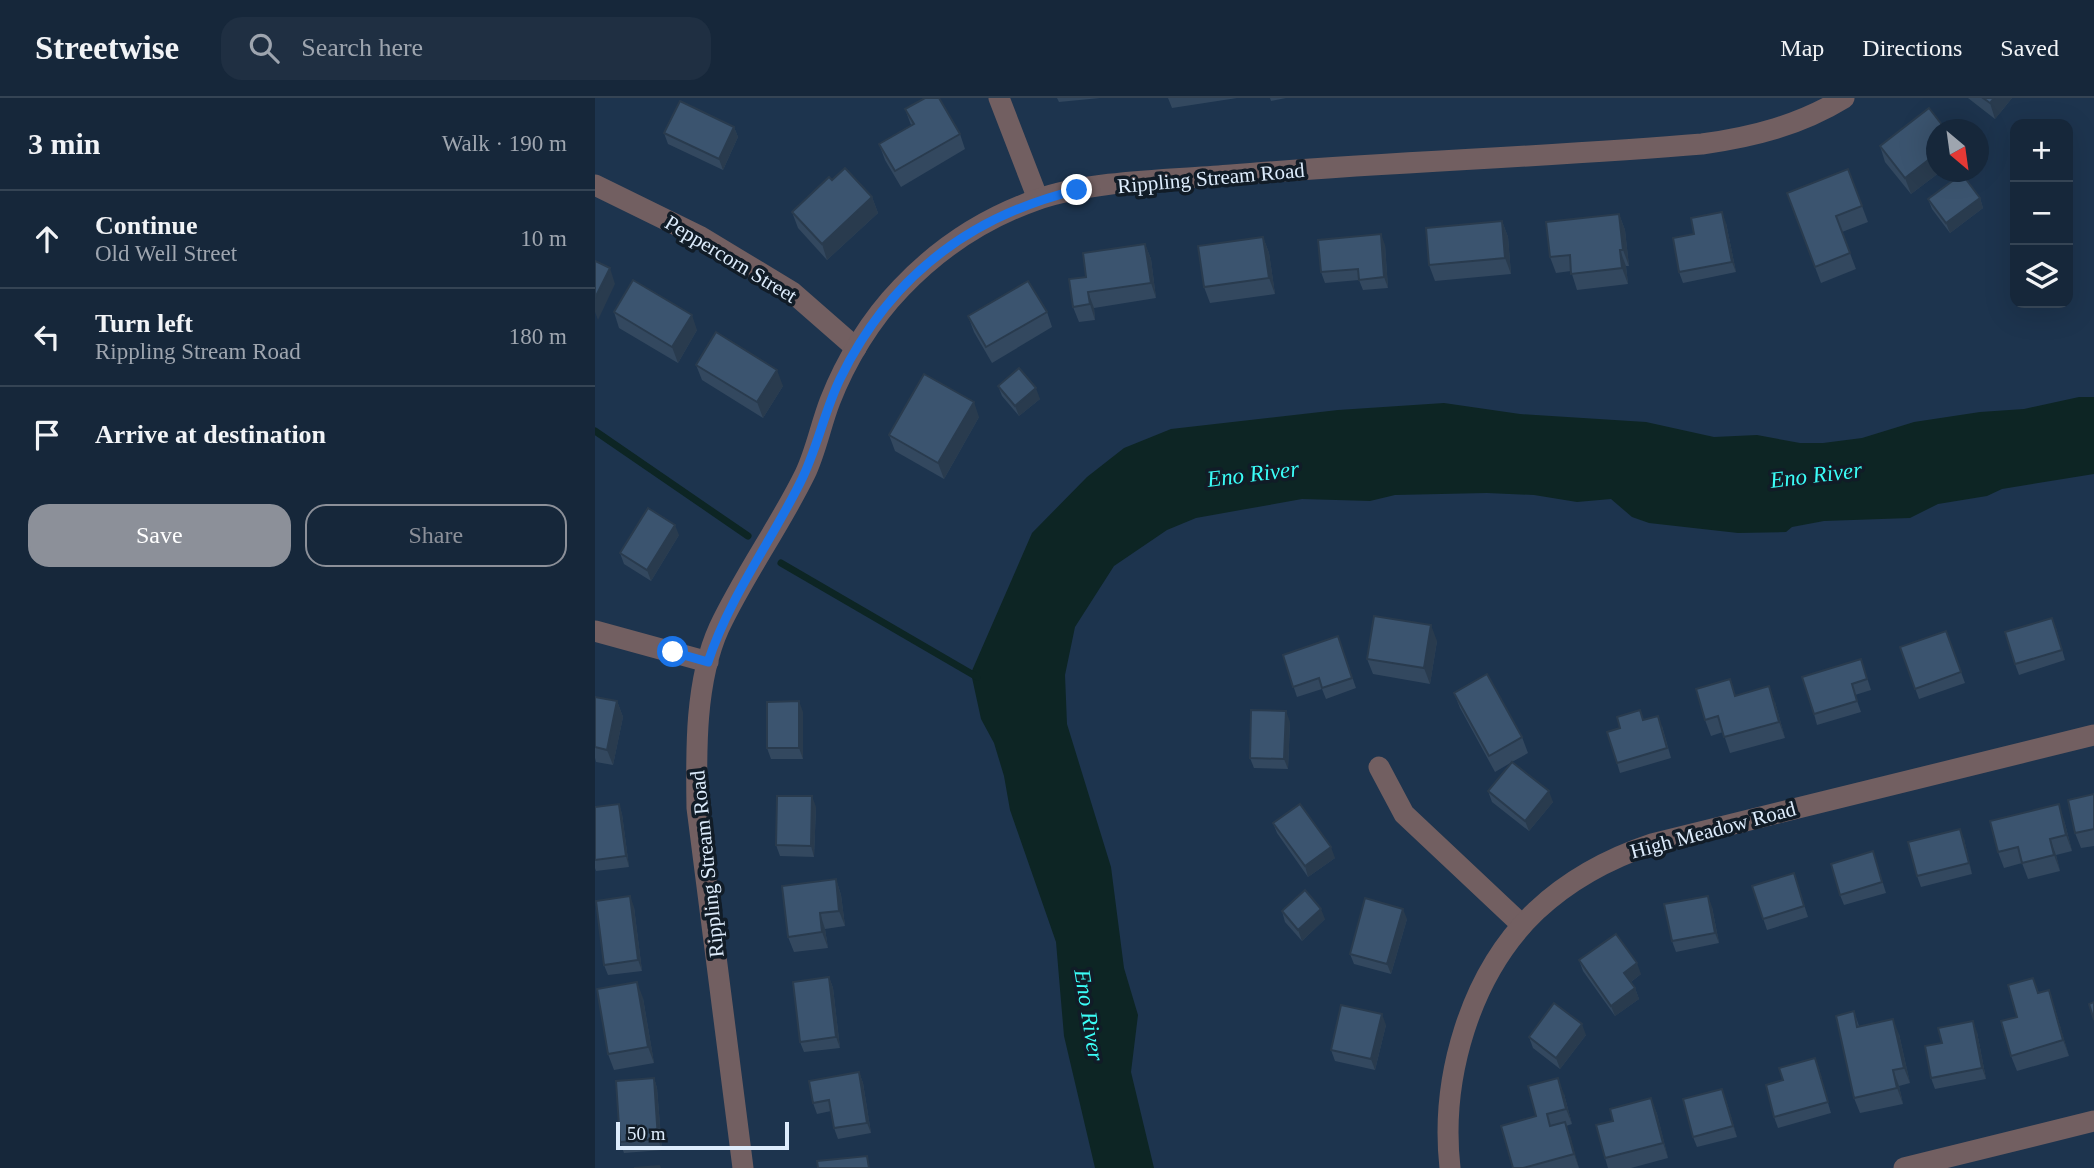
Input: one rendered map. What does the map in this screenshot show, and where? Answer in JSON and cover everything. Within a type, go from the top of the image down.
[{"type":"street","points":[[999,98],[1038,199]]},
{"type":"street","name":"Rippling Stream Road","points":[[743,1168],[697,808],[696,753],[708,662],[741,586],[779,525],[807,470],[830,401],[856,348],[898,291],[921,268],[946,248],[1007,212],[1038,199],[1077,190],[1243,174],[1702,144],[1779,129],[1844,98]]},
{"type":"street","name":"Peppercorn Street","points":[[595,185],[701,237],[792,292],[856,348]]},
{"type":"street","points":[[595,631],[708,662]]},
{"type":"street","name":"High Meadow Road","points":[[1450,1168],[1451,1094],[1461,1044],[1473,1009],[1488,976],[1522,925],[1570,884],[1641,848],[2094,734]]},
{"type":"street","points":[[1379,767],[1403,814],[1522,925]]},
{"type":"street","points":[[1904,1168],[2094,1121]]},
{"type":"water","name":"Eno River","points":[[2079,397],[2094,397],[2094,474],[2002,489],[1987,496],[1938,504],[1910,518],[1824,521],[1792,527],[1786,532],[1738,533],[1649,523],[1632,517],[1611,499],[1577,502],[1534,495],[1487,493],[1395,495],[1370,501],[1302,499],[1196,518],[1167,530],[1114,566],[1075,627],[1065,675],[1067,724],[1111,867],[1124,968],[1138,1015],[1131,1072],[1154,1168],[1095,1168],[1064,1036],[1056,942],[1010,810],[994,743],[981,719],[971,673],[1032,533],[1087,477],[1124,448],[1171,429],[1338,410],[1444,403],[1520,414],[1646,422],[1714,437],[1757,435],[1800,443],[1823,443],[1862,438],[1914,422],[1980,412],[2024,409]]},
{"type":"building","points":[[925,98],[939,98],[960,134],[895,171],[879,144],[914,124],[905,109]]},
{"type":"building","points":[[680,101],[734,127],[719,159],[664,133]]},
{"type":"building","points":[[1929,108],[1938,119],[1926,119],[1926,162],[1905,178],[1880,146]]},
{"type":"building","points":[[845,168],[872,197],[822,244],[792,212],[829,177],[832,180]]},
{"type":"building","points":[[1848,169],[1862,206],[1836,216],[1850,253],[1815,267],[1787,193]]},
{"type":"building","points":[[1951,182],[1968,182],[1980,198],[1946,223],[1928,199]]},
{"type":"building","points":[[1722,212],[1732,262],[1679,272],[1673,238],[1694,234],[1691,218]]},
{"type":"building","points":[[1619,214],[1622,268],[1571,274],[1570,255],[1550,257],[1546,222]]},
{"type":"building","points":[[1502,221],[1505,258],[1429,265],[1426,228]]},
{"type":"building","points":[[1381,234],[1384,277],[1359,280],[1358,269],[1321,272],[1318,240]]},
{"type":"building","points":[[1263,237],[1269,278],[1204,287],[1198,246]]},
{"type":"building","points":[[1145,244],[1151,283],[1088,292],[1090,304],[1073,307],[1069,279],[1086,277],[1083,253]]},
{"type":"building","points":[[595,261],[610,268],[595,298]]},
{"type":"building","points":[[633,280],[692,315],[672,347],[614,312]]},
{"type":"building","points":[[1028,281],[1047,312],[986,347],[968,316]]},
{"type":"building","points":[[716,332],[777,370],[757,402],[696,365]]},
{"type":"building","points":[[1019,368],[1036,388],[1015,406],[998,386]]},
{"type":"building","points":[[924,374],[974,402],[938,463],[889,435]]},
{"type":"building","points":[[648,508],[675,525],[647,570],[620,553]]},
{"type":"building","points":[[1374,616],[1431,625],[1424,668],[1367,659]]},
{"type":"building","points":[[2052,618],[2062,650],[2015,664],[2005,632]]},
{"type":"building","points":[[1946,631],[1961,672],[1915,689],[1900,647]]},
{"type":"building","points":[[1338,636],[1352,678],[1322,688],[1319,678],[1293,687],[1283,655]]},
{"type":"building","points":[[1861,659],[1867,679],[1852,684],[1857,701],[1814,714],[1802,677]]},
{"type":"building","points":[[1487,674],[1522,737],[1489,756],[1454,693]]},
{"type":"building","points":[[1730,679],[1735,696],[1769,686],[1779,722],[1724,737],[1718,716],[1705,720],[1696,689]]},
{"type":"building","points":[[595,697],[617,701],[607,750],[595,747]]},
{"type":"building","points":[[799,701],[799,748],[767,748],[767,702]]},
{"type":"building","points":[[1251,710],[1286,711],[1284,759],[1250,758]]},
{"type":"building","points":[[1640,710],[1643,720],[1658,716],[1667,748],[1617,763],[1607,732],[1620,728],[1617,717]]},
{"type":"building","points":[[1512,762],[1549,791],[1525,821],[1488,791]]},
{"type":"building","points":[[2094,794],[2094,829],[2075,833],[2068,800]]},
{"type":"building","points":[[777,796],[812,796],[811,846],[776,845]]},
{"type":"building","points":[[619,804],[626,856],[595,860],[595,807]]},
{"type":"building","points":[[1300,804],[1331,847],[1305,866],[1273,823]]},
{"type":"building","points":[[2059,804],[2066,835],[2050,839],[2054,855],[2022,863],[2018,847],[1998,852],[1990,821]]},
{"type":"building","points":[[1960,829],[1969,863],[1917,876],[1908,842]]},
{"type":"building","points":[[1873,851],[1882,882],[1840,895],[1831,864]]},
{"type":"building","points":[[1794,873],[1804,906],[1763,919],[1752,886]]},
{"type":"building","points":[[836,879],[839,911],[820,913],[822,932],[788,937],[782,886]]},
{"type":"building","points":[[1305,890],[1321,909],[1298,930],[1282,911]]},
{"type":"building","points":[[630,896],[638,960],[604,965],[596,901]]},
{"type":"building","points":[[1708,896],[1715,933],[1672,941],[1664,904]]},
{"type":"building","points":[[1365,898],[1403,909],[1387,964],[1350,954]]},
{"type":"building","points":[[1616,934],[1637,963],[1624,973],[1635,988],[1611,1006],[1579,960]]},
{"type":"building","points":[[829,977],[836,1037],[800,1042],[793,982]]},
{"type":"building","points":[[2033,978],[2038,993],[2049,990],[2063,1040],[2011,1056],[2001,1021],[2017,1017],[2008,985]]},
{"type":"building","points":[[637,982],[648,1047],[608,1054],[597,989]]},
{"type":"building","points":[[2094,1002],[2094,1020],[2089,1004]]},
{"type":"building","points":[[1554,1003],[1582,1024],[1556,1058],[1529,1037]]},
{"type":"building","points":[[1341,1005],[1382,1014],[1371,1059],[1331,1050]]},
{"type":"building","points":[[1854,1011],[1857,1027],[1893,1019],[1904,1068],[1893,1070],[1897,1088],[1854,1098],[1836,1016]]},
{"type":"building","points":[[1973,1021],[1982,1068],[1931,1078],[1925,1046],[1942,1043],[1938,1028]]},
{"type":"building","points":[[1815,1058],[1828,1102],[1774,1117],[1766,1085],[1783,1080],[1779,1068]]},
{"type":"building","points":[[859,1072],[867,1123],[834,1128],[829,1100],[813,1103],[809,1081]]},
{"type":"building","points":[[654,1078],[658,1139],[620,1142],[616,1081]]},
{"type":"building","points":[[1558,1078],[1566,1109],[1547,1114],[1550,1126],[1565,1122],[1574,1154],[1523,1168],[1513,1168],[1501,1126],[1536,1116],[1528,1086]]},
{"type":"building","points":[[1722,1089],[1733,1126],[1693,1137],[1683,1099]]},
{"type":"building","points":[[1651,1098],[1663,1143],[1605,1158],[1596,1125],[1613,1121],[1610,1109]]},
{"type":"building","points":[[867,1156],[869,1168],[818,1168],[817,1161]]},
{"type":"waterway","points":[[595,431],[748,536]]},
{"type":"waterway","points":[[781,563],[977,677]]},
{"type":"route","points":[[673,652],[708,662],[718,631],[741,586],[779,525],[807,470],[840,379],[856,348],[898,291],[946,248],[976,229],[1038,199],[1077,190]]}]
